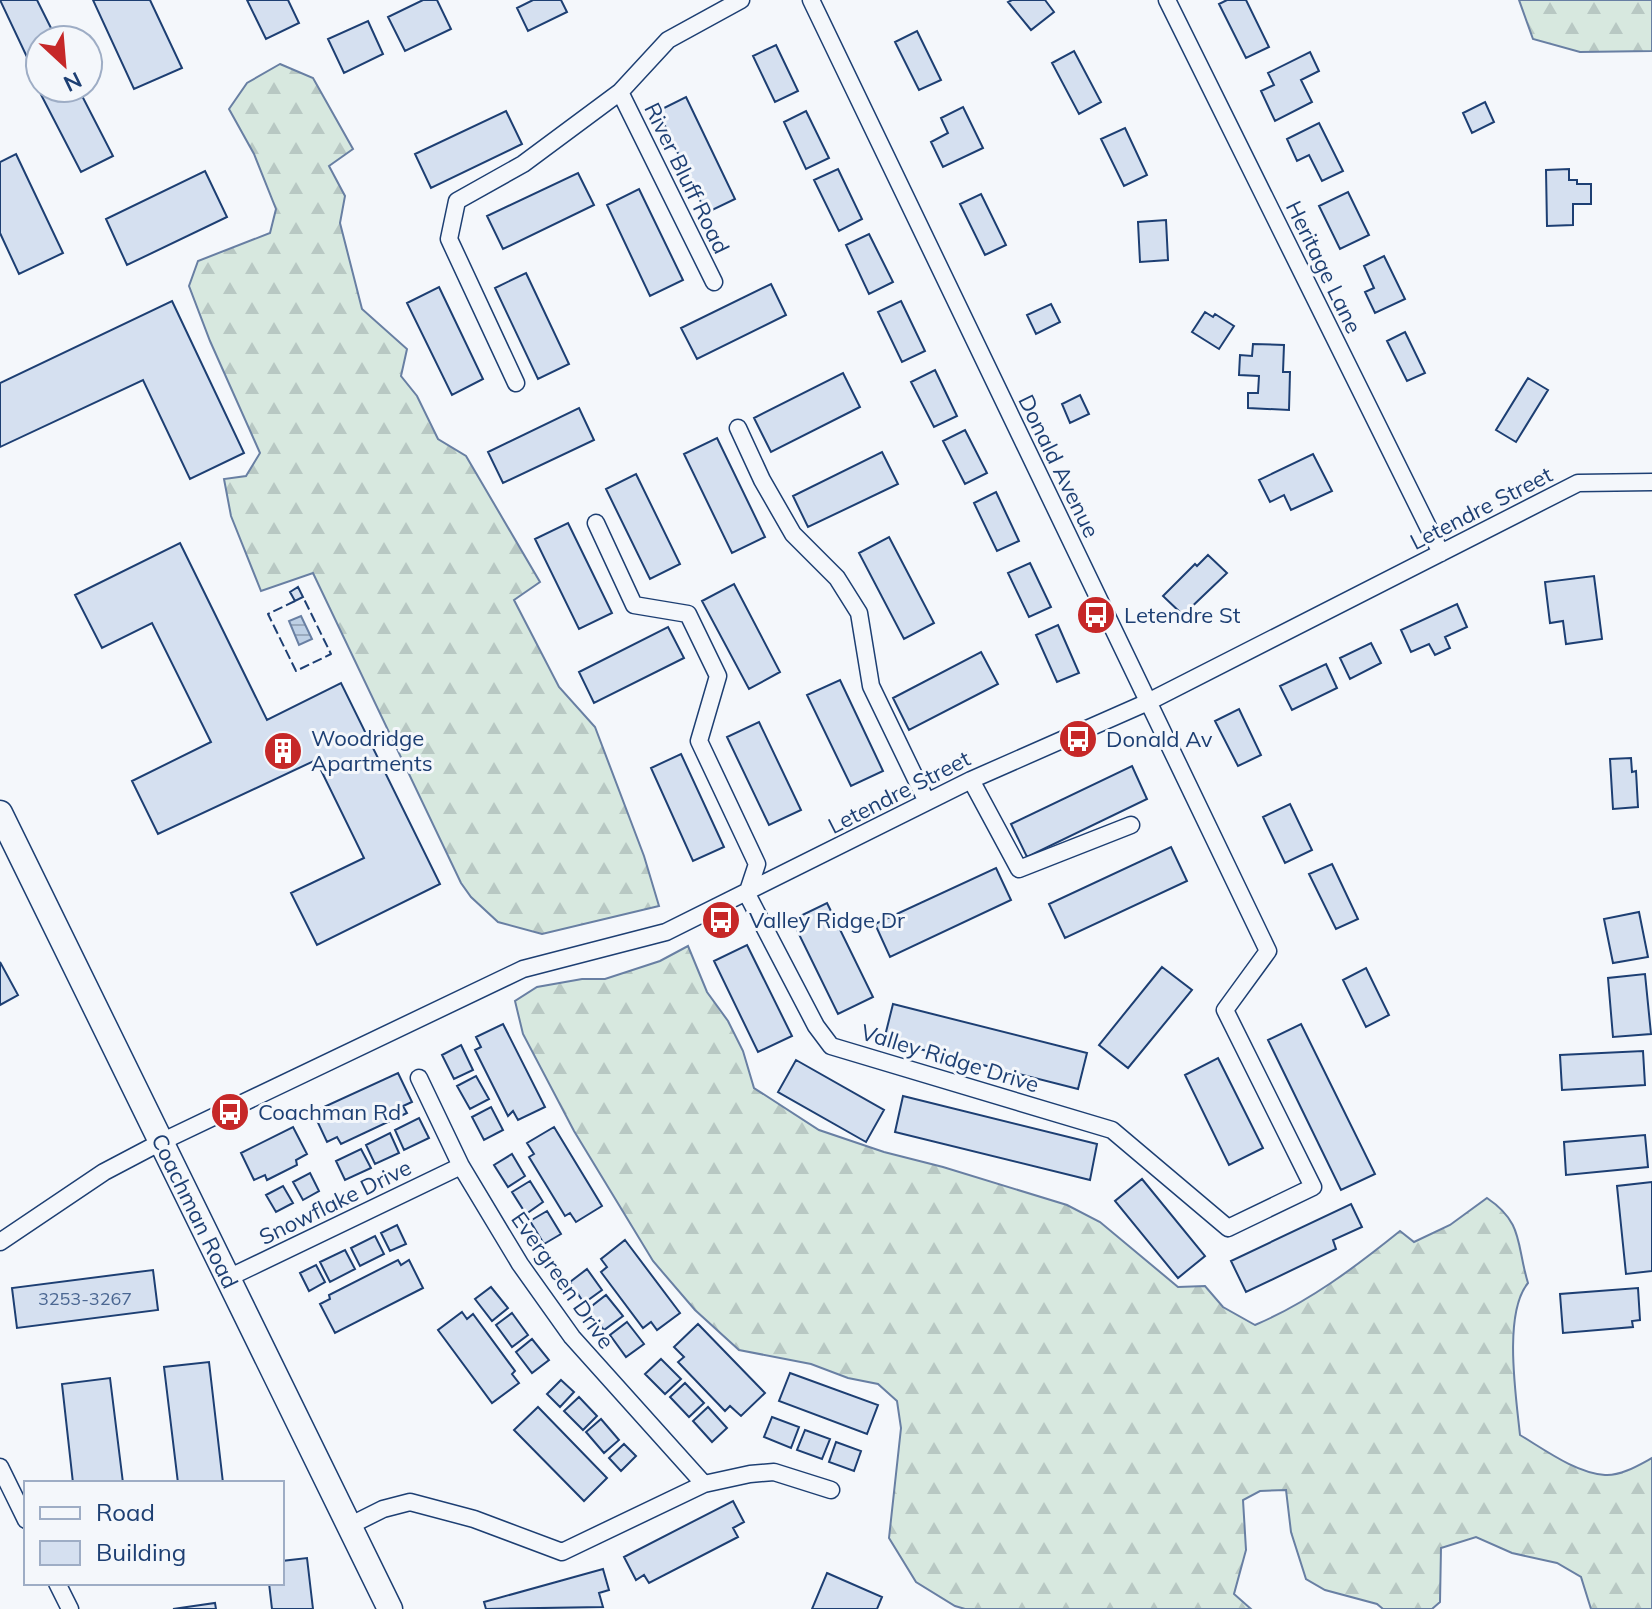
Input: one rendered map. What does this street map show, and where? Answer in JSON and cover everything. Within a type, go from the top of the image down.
[{"type":"street","points":[[516,383],[449,239],[457,201],[523,164],[620,92],[668,40],[741,0]]},
{"type":"street","name":"Donald Avenue","points":[[811,0],[1268,951]]},
{"type":"street","name":"Heritage Lane","points":[[1167,0],[1441,553]]},
{"type":"street","name":"River Bluff Road","points":[[620,92],[714,282]]},
{"type":"street","points":[[738,428],[762,480],[793,534],[837,578],[859,613],[871,686],[927,802]]},
{"type":"street","name":"Letendre Street","points":[[0,1242],[104,1172],[161,1142],[523,969],[666,932],[971,780],[1148,702],[1578,483],[1652,482]]},
{"type":"street","points":[[596,523],[634,605],[688,614],[718,676],[699,741],[757,864],[747,894]]},
{"type":"street","points":[[971,780],[1019,869],[1131,825]]},
{"type":"street","name":"Coachman Road","points":[[0,813],[390,1609]]},
{"type":"street","name":"Valley Ridge Drive","points":[[747,894],[816,1026],[831,1046],[1112,1130],[1228,1228],[1313,1187],[1225,1010],[1268,951]]},
{"type":"street","name":"Evergreen Drive","points":[[419,1078],[461,1166],[520,1264],[572,1337],[704,1484]]},
{"type":"street","name":"Snowflake Drive","points":[[228,1278],[461,1166]]},
{"type":"street","points":[[0,1467],[24,1516]]},
{"type":"street","points":[[349,1526],[383,1509],[410,1502],[474,1519],[562,1552],[704,1484],[774,1472],[831,1490]]},
{"type":"street","points":[[58,1585],[70,1609]]},
{"type":"green space","points":[[1519,0],[1652,0],[1652,51],[1580,52],[1533,39]]},
{"type":"green space","points":[[280,64],[313,78],[353,149],[329,166],[345,196],[340,223],[362,309],[407,349],[401,376],[417,396],[438,439],[466,456],[540,582],[514,600],[559,687],[595,727],[644,856],[659,906],[542,934],[498,922],[461,883],[313,573],[261,591],[231,516],[224,479],[246,476],[260,453],[189,286],[198,261],[270,233],[276,209],[254,154],[229,109],[247,83]]},
{"type":"green space","points":[[688,946],[707,992],[728,1021],[743,1051],[754,1088],[819,1130],[1067,1205],[1100,1222],[1178,1287],[1205,1286],[1223,1307],[1255,1325],[1294,1306],[1330,1283],[1400,1231],[1414,1242],[1450,1225],[1487,1198],[1499,1207],[1513,1226],[1528,1283],[1520,1297],[1513,1334],[1520,1435],[1561,1460],[1605,1475],[1630,1470],[1652,1458],[1652,1609],[1591,1609],[1581,1577],[1557,1563],[1512,1553],[1476,1537],[1441,1548],[1440,1602],[1432,1609],[1383,1609],[1377,1604],[1325,1590],[1306,1579],[1291,1532],[1286,1490],[1260,1491],[1243,1500],[1246,1550],[1234,1594],[1251,1609],[965,1609],[916,1582],[889,1538],[901,1428],[897,1401],[878,1384],[848,1378],[811,1364],[739,1350],[695,1310],[653,1261],[574,1131],[523,1034],[515,1001],[537,987],[582,979],[605,979],[660,961]]},
{"type":"water","points":[[301,616],[312,639],[299,645],[289,621]]},
{"type":"building","points":[[0,0],[37,0],[49,24],[24,24],[24,51]]},
{"type":"building","points":[[93,0],[150,0],[182,68],[134,89]]},
{"type":"building","points":[[247,0],[288,0],[299,23],[266,39]]},
{"type":"building","points":[[423,0],[437,0],[451,29],[405,51],[388,17]]},
{"type":"building","points":[[533,0],[561,0],[567,12],[528,31],[517,8]]},
{"type":"building","points":[[1045,0],[1054,12],[1031,30],[1008,2]]},
{"type":"building","points":[[1227,0],[1246,0],[1269,47],[1246,58],[1219,4]]},
{"type":"building","points":[[368,21],[383,54],[344,73],[328,39]]},
{"type":"building","points":[[917,31],[941,80],[919,90],[895,42]]},
{"type":"building","points":[[776,45],[798,91],[775,102],[753,56]]},
{"type":"building","points":[[1074,51],[1101,102],[1079,114],[1052,63]]},
{"type":"building","points":[[1310,52],[1319,71],[1301,80],[1312,102],[1275,121],[1261,91],[1274,85],[1268,73]]},
{"type":"building","points":[[686,97],[735,199],[706,213],[658,111]]},
{"type":"building","points":[[1485,102],[1494,122],[1472,133],[1463,113]]},
{"type":"building","points":[[46,104],[86,104],[113,156],[81,172]]},
{"type":"building","points":[[963,107],[983,148],[943,167],[931,142],[948,133],[941,118]]},
{"type":"building","points":[[506,111],[522,144],[431,188],[415,154]]},
{"type":"building","points":[[806,111],[829,158],[806,169],[784,122]]},
{"type":"building","points":[[1319,123],[1343,171],[1322,181],[1309,155],[1297,161],[1287,139]]},
{"type":"building","points":[[1125,128],[1147,175],[1124,186],[1101,139]]},
{"type":"building","points":[[16,154],[63,253],[19,274],[0,233],[0,162]]},
{"type":"building","points":[[838,169],[862,219],[839,231],[814,180]]},
{"type":"building","points":[[1569,169],[1569,180],[1577,180],[1577,184],[1591,184],[1591,204],[1573,204],[1573,225],[1547,226],[1546,170]]},
{"type":"building","points":[[205,171],[227,217],[127,265],[106,219]]},
{"type":"building","points":[[578,173],[594,205],[503,249],[487,216]]},
{"type":"building","points":[[639,189],[683,280],[650,296],[607,205]]},
{"type":"building","points":[[1348,192],[1369,235],[1340,249],[1319,206]]},
{"type":"building","points":[[981,194],[1006,245],[985,255],[960,204]]},
{"type":"building","points":[[1166,220],[1168,260],[1140,262],[1138,222]]},
{"type":"building","points":[[869,234],[893,282],[869,294],[846,245]]},
{"type":"building","points":[[1384,256],[1405,299],[1375,313],[1365,292],[1374,288],[1364,266]]},
{"type":"building","points":[[526,273],[569,364],[538,379],[495,288]]},
{"type":"building","points":[[771,284],[786,315],[697,359],[681,328]]},
{"type":"building","points":[[439,287],[483,379],[452,395],[407,303]]},
{"type":"building","points":[[172,301],[244,453],[190,479],[143,380],[0,447],[0,383]]},
{"type":"building","points":[[901,301],[925,351],[902,362],[878,312]]},
{"type":"building","points":[[1051,304],[1060,322],[1036,334],[1027,315]]},
{"type":"building","points":[[1205,312],[1213,317],[1215,314],[1234,326],[1219,349],[1192,332]]},
{"type":"building","points":[[1405,332],[1425,373],[1407,381],[1387,341]]},
{"type":"building","points":[[1253,344],[1284,345],[1283,372],[1290,372],[1289,410],[1248,408],[1248,393],[1258,393],[1259,376],[1239,375],[1240,355],[1252,356]]},
{"type":"building","points":[[935,370],[957,416],[934,427],[911,382]]},
{"type":"building","points":[[843,373],[860,407],[771,452],[754,418]]},
{"type":"building","points":[[1528,378],[1548,390],[1516,442],[1496,430]]},
{"type":"building","points":[[1080,395],[1089,414],[1070,423],[1062,404]]},
{"type":"building","points":[[579,408],[594,440],[503,483],[488,452]]},
{"type":"building","points":[[965,430],[987,473],[965,484],[943,441]]},
{"type":"building","points":[[717,438],[765,537],[732,553],[684,454]]},
{"type":"building","points":[[882,452],[898,484],[808,527],[793,496]]},
{"type":"building","points":[[1313,454],[1332,491],[1291,510],[1284,495],[1270,502],[1259,480]]},
{"type":"building","points":[[636,474],[680,564],[650,579],[606,489]]},
{"type":"building","points":[[996,492],[1019,541],[997,551],[974,503]]},
{"type":"building","points":[[568,523],[612,613],[579,629],[535,539]]},
{"type":"building","points":[[889,537],[934,623],[904,639],[859,553]]},
{"type":"building","name":"Woodridge Apartments","points":[[180,543],[267,720],[341,683],[440,884],[317,945],[291,893],[364,858],[316,760],[158,834],[132,781],[211,742],[152,623],[102,648],[75,595]]},
{"type":"building","points":[[1208,555],[1227,573],[1183,615],[1163,596]]},
{"type":"building","points":[[1030,563],[1051,607],[1029,617],[1008,573]]},
{"type":"building","points":[[1594,576],[1602,639],[1566,644],[1563,621],[1550,623],[1545,582]]},
{"type":"building","points":[[734,584],[780,672],[749,689],[702,601]]},
{"type":"building","points":[[298,587],[303,597],[295,601],[290,592]]},
{"type":"building","points":[[1457,604],[1467,627],[1445,637],[1450,648],[1435,655],[1429,644],[1411,652],[1401,630]]},
{"type":"building","points":[[1058,625],[1079,673],[1057,682],[1036,635]]},
{"type":"building","points":[[668,627],[684,658],[594,703],[579,672]]},
{"type":"building","points":[[1371,643],[1381,663],[1350,679],[1340,658]]},
{"type":"building","points":[[981,652],[998,684],[909,730],[893,698]]},
{"type":"building","points":[[1326,664],[1337,688],[1292,710],[1280,686]]},
{"type":"building","points":[[840,680],[883,771],[851,786],[807,695]]},
{"type":"building","points":[[1239,709],[1261,755],[1238,766],[1215,721]]},
{"type":"building","points":[[759,722],[801,810],[769,825],[727,737]]},
{"type":"building","points":[[681,754],[724,847],[693,861],[651,768]]},
{"type":"building","points":[[1631,758],[1632,772],[1636,771],[1638,807],[1613,809],[1610,759]]},
{"type":"building","points":[[1132,766],[1147,799],[1027,857],[1011,824]]},
{"type":"building","points":[[1290,804],[1312,850],[1285,863],[1263,817]]},
{"type":"building","points":[[1171,847],[1187,881],[1065,938],[1049,904]]},
{"type":"building","points":[[1332,864],[1358,919],[1336,929],[1309,874]]},
{"type":"building","points":[[996,868],[1011,900],[890,957],[875,924]]},
{"type":"building","points":[[827,903],[873,997],[838,1014],[792,920]]},
{"type":"building","points":[[1639,912],[1648,957],[1613,963],[1604,919]]},
{"type":"building","points":[[747,945],[792,1036],[758,1052],[714,961]]},
{"type":"building","points":[[0,962],[18,995],[0,1005]]},
{"type":"building","points":[[1162,967],[1192,990],[1128,1068],[1099,1045]]},
{"type":"building","points":[[1366,968],[1389,1015],[1366,1027],[1343,980]]},
{"type":"building","points":[[1645,974],[1651,1034],[1613,1037],[1608,978]]},
{"type":"building","points":[[893,1004],[1087,1053],[1078,1089],[884,1040]]},
{"type":"building","points":[[503,1024],[545,1107],[518,1120],[513,1111],[508,1116],[475,1050],[481,1047],[476,1037]]},
{"type":"building","points":[[1301,1024],[1375,1174],[1341,1190],[1268,1040]]},
{"type":"building","points":[[461,1045],[473,1070],[454,1079],[442,1055]]},
{"type":"building","points":[[1643,1051],[1645,1085],[1562,1090],[1560,1055]]},
{"type":"building","points":[[1218,1058],[1263,1148],[1229,1165],[1185,1075]]},
{"type":"building","points":[[796,1060],[884,1110],[866,1142],[778,1092]]},
{"type":"building","points":[[398,1073],[412,1102],[403,1106],[407,1113],[341,1144],[337,1137],[327,1142],[313,1112]]},
{"type":"building","points":[[476,1076],[489,1099],[470,1109],[457,1086]]},
{"type":"building","points":[[903,1096],[1097,1144],[1090,1180],[895,1132]]},
{"type":"building","points":[[491,1107],[503,1130],[484,1140],[472,1117]]},
{"type":"building","points":[[419,1118],[429,1138],[404,1150],[395,1130]]},
{"type":"building","points":[[293,1127],[307,1154],[296,1160],[297,1165],[267,1180],[265,1175],[254,1180],[241,1153]]},
{"type":"building","points":[[554,1127],[602,1206],[576,1222],[570,1213],[565,1216],[529,1157],[534,1154],[527,1143]]},
{"type":"building","points":[[390,1133],[399,1153],[375,1164],[366,1145]]},
{"type":"building","points":[[1645,1135],[1648,1167],[1566,1175],[1564,1142]]},
{"type":"building","points":[[361,1149],[371,1168],[345,1180],[336,1161]]},
{"type":"building","points":[[512,1154],[525,1176],[508,1187],[494,1165]]},
{"type":"building","points":[[310,1173],[319,1191],[303,1200],[293,1182]]},
{"type":"building","points":[[1142,1179],[1205,1256],[1178,1278],[1115,1201]]},
{"type":"building","points":[[530,1181],[543,1202],[526,1214],[512,1192]]},
{"type":"building","points":[[1652,1182],[1652,1271],[1626,1274],[1617,1186]]},
{"type":"building","points":[[283,1186],[293,1203],[276,1212],[266,1195]]},
{"type":"building","points":[[1351,1204],[1362,1227],[1333,1240],[1336,1249],[1246,1292],[1231,1261]]},
{"type":"building","points":[[547,1211],[561,1234],[544,1244],[530,1221]]},
{"type":"building","points":[[397,1225],[406,1244],[390,1251],[381,1233]]},
{"type":"building","points":[[375,1236],[384,1254],[360,1266],[351,1248]]},
{"type":"building","points":[[625,1240],[680,1313],[657,1330],[651,1322],[643,1328],[601,1272],[607,1267],[601,1259]]},
{"type":"building","points":[[345,1250],[355,1269],[330,1282],[320,1262]]},
{"type":"building","points":[[398,1260],[401,1265],[409,1260],[423,1288],[335,1333],[320,1304],[330,1299],[329,1295]]},
{"type":"building","points":[[316,1265],[325,1282],[309,1291],[300,1273]]},
{"type":"building","points":[[587,1269],[602,1290],[584,1303],[570,1282]]},
{"type":"building","points":[[153,1270],[158,1310],[17,1328],[12,1288]]},
{"type":"building","points":[[491,1287],[508,1308],[492,1321],[475,1299]]},
{"type":"building","points":[[1638,1288],[1640,1320],[1632,1321],[1633,1327],[1563,1333],[1560,1294]]},
{"type":"building","points":[[606,1295],[623,1316],[604,1330],[588,1309]]},
{"type":"building","points":[[462,1312],[467,1319],[473,1314],[515,1371],[512,1374],[519,1383],[492,1403],[438,1330]]},
{"type":"building","points":[[512,1313],[528,1335],[512,1347],[496,1325]]},
{"type":"building","points":[[627,1322],[644,1344],[626,1357],[610,1335]]},
{"type":"building","points":[[698,1324],[765,1393],[741,1416],[730,1406],[725,1411],[678,1362],[684,1357],[674,1347]]},
{"type":"building","points":[[532,1339],[549,1360],[532,1373],[516,1352]]},
{"type":"building","points":[[661,1359],[681,1379],[665,1394],[645,1374]]},
{"type":"building","points":[[209,1362],[223,1481],[178,1481],[164,1367]]},
{"type":"building","points":[[790,1373],[878,1405],[867,1434],[779,1401]]},
{"type":"building","points":[[110,1378],[123,1481],[73,1481],[62,1384]]},
{"type":"building","points":[[561,1380],[574,1392],[560,1407],[547,1394]]},
{"type":"building","points":[[685,1383],[704,1403],[689,1417],[670,1397]]},
{"type":"building","points":[[579,1397],[597,1416],[583,1430],[564,1411]]},
{"type":"building","points":[[538,1407],[607,1478],[584,1501],[514,1430]]},
{"type":"building","points":[[708,1407],[727,1428],[712,1442],[693,1421]]},
{"type":"building","points":[[772,1417],[799,1427],[791,1448],[764,1437]]},
{"type":"building","points":[[601,1419],[619,1440],[604,1453],[586,1432]]},
{"type":"building","points":[[805,1430],[830,1439],[822,1459],[797,1450]]},
{"type":"building","points":[[836,1442],[861,1451],[854,1471],[829,1462]]},
{"type":"building","points":[[624,1444],[636,1456],[621,1471],[609,1458]]},
{"type":"building","points":[[733,1501],[744,1522],[733,1528],[738,1537],[649,1583],[644,1575],[636,1580],[624,1557]]},
{"type":"building","points":[[307,1558],[313,1609],[272,1609],[269,1585],[284,1585],[284,1561]]},
{"type":"building","points":[[603,1569],[609,1590],[599,1593],[603,1607],[486,1609],[484,1602]]},
{"type":"building","points":[[827,1573],[882,1597],[877,1609],[812,1609]]},
{"type":"building","points":[[215,1603],[216,1609],[173,1609]]},
{"type":"fence","points":[[295,601],[268,614],[296,671],[331,654],[303,597]]},
{"type":"place","name":"Letendre St","points":[[1096,615]]},
{"type":"place","name":"Donald Av","points":[[1078,739]]},
{"type":"place","name":"Woodridge Apartments","points":[[283,751]]},
{"type":"place","name":"Valley Ridge Dr","points":[[721,920]]},
{"type":"place","name":"Coachman Rd","points":[[230,1112]]}]
